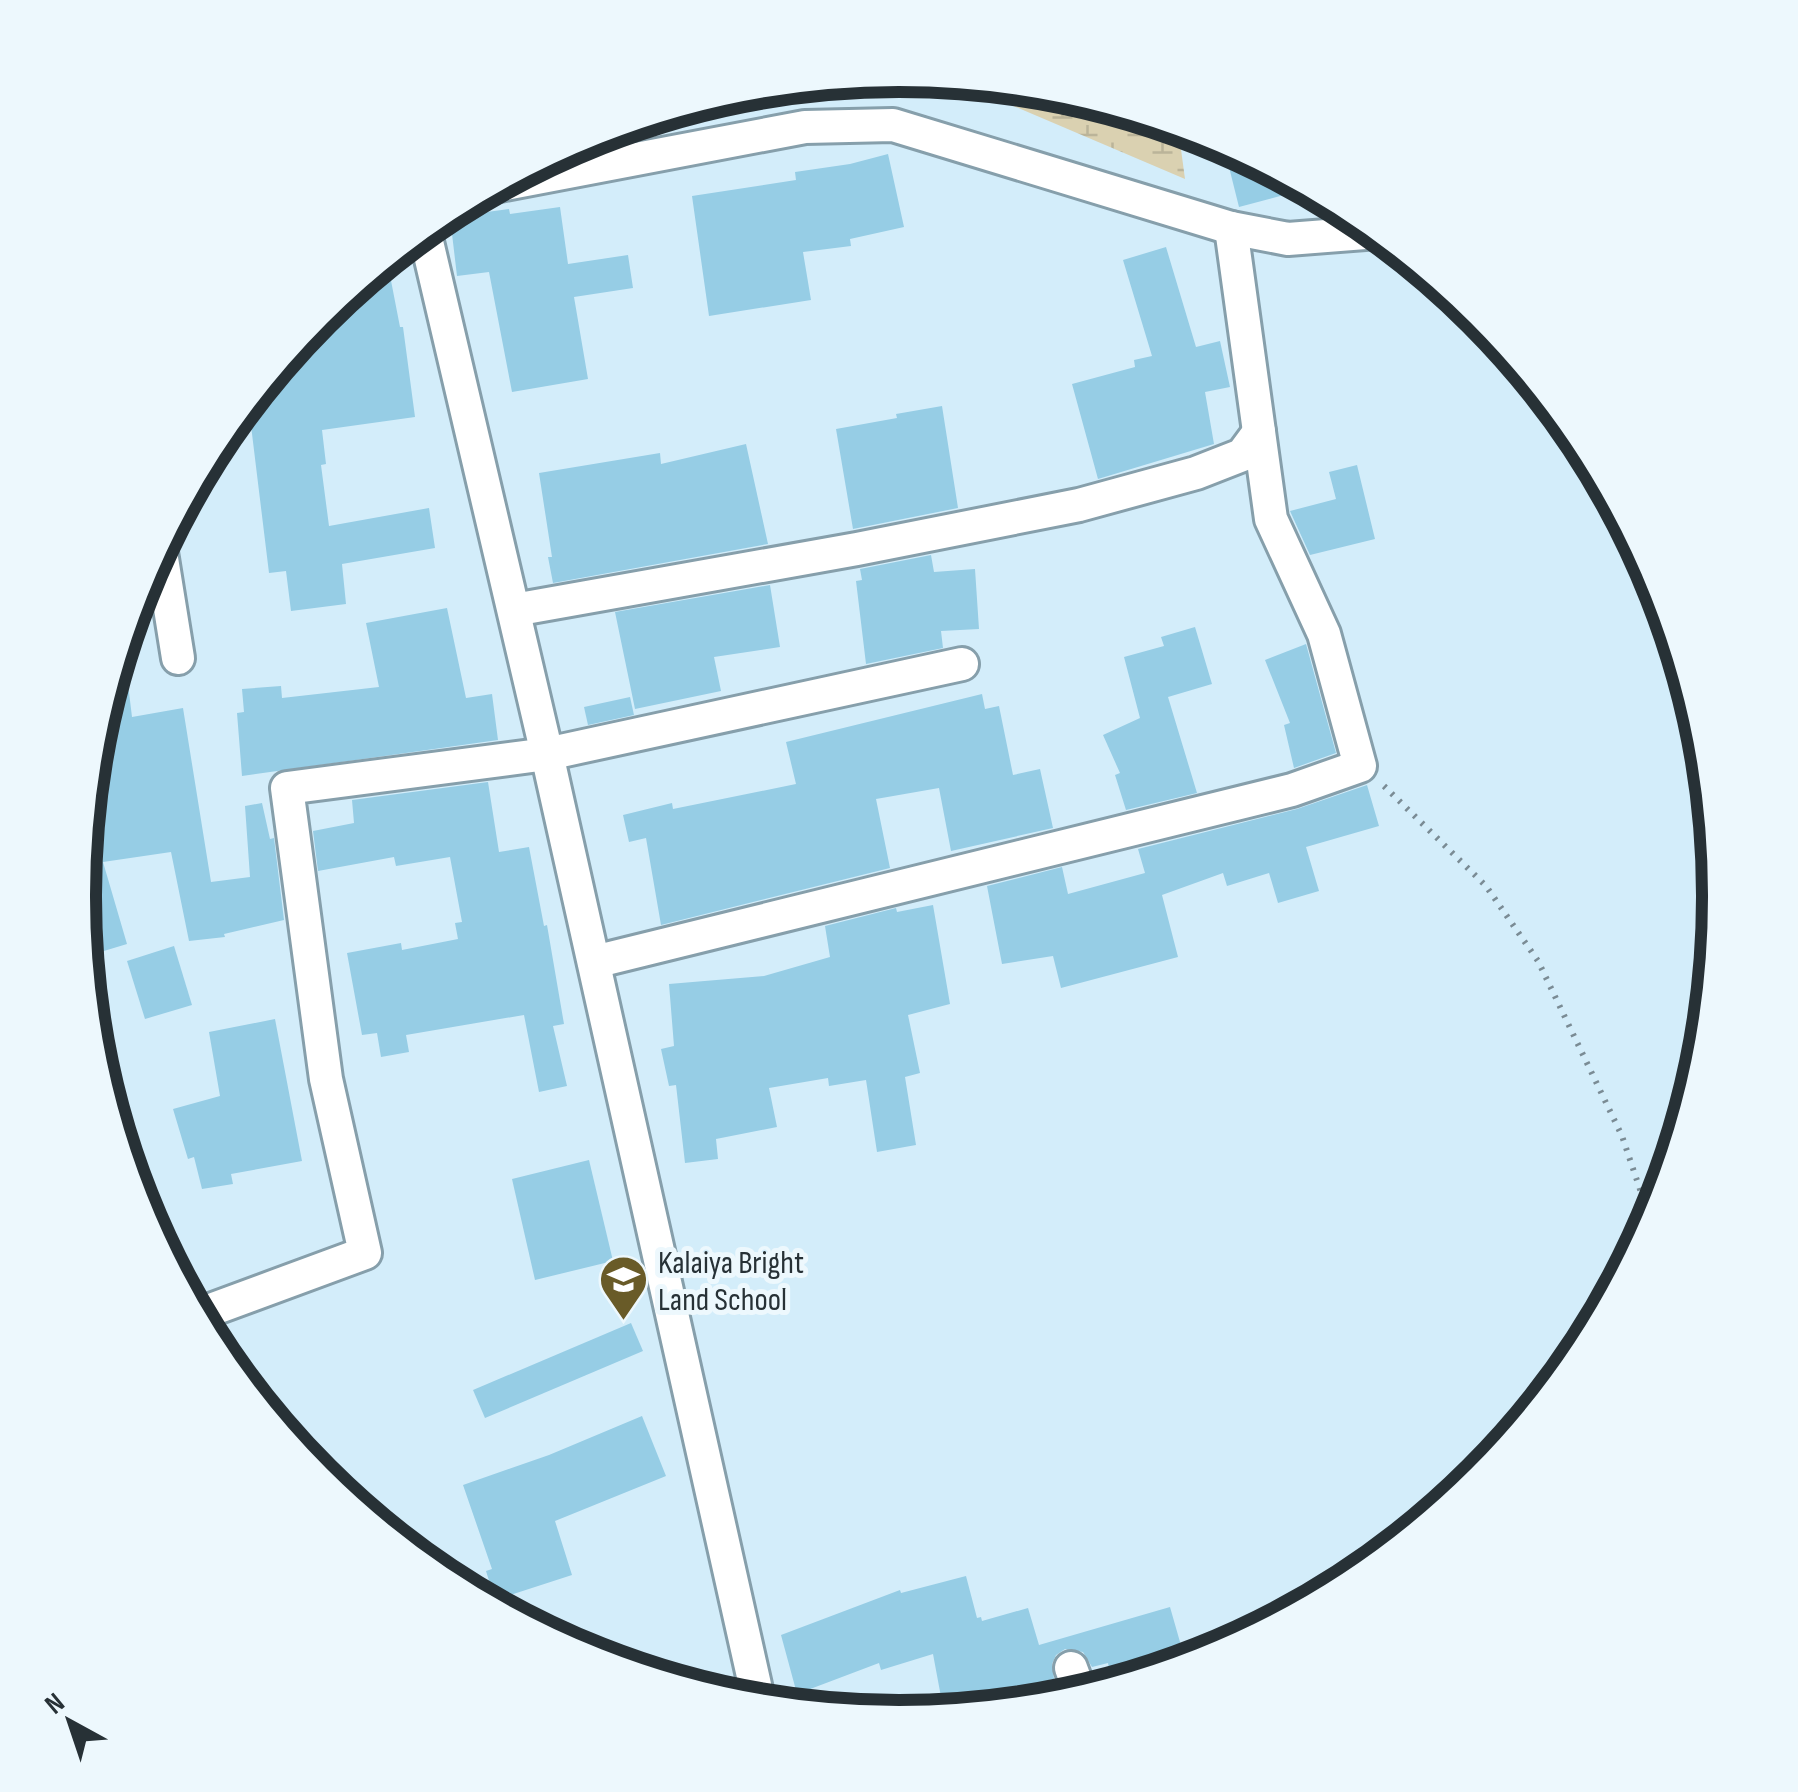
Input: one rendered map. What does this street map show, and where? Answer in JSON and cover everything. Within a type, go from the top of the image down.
[{"type":"street","points":[[540,177],[805,127],[893,124],[1231,228],[1288,239],[1348,230]]},
{"type":"street","points":[[594,962],[1218,809],[1292,790],[1360,766],[1324,634],[1271,519],[1231,228]]},
{"type":"street","points":[[428,246],[547,754],[755,1686]]},
{"type":"street","points":[[514,610],[857,550],[1079,505],[1196,473],[1242,455],[1260,432]]},
{"type":"street","points":[[164,572],[178,658]]},
{"type":"street","points":[[211,1310],[366,1253],[326,1079],[287,788],[547,754],[962,664]]},
{"type":"path","points":[[1360,766],[1486,886],[1538,961],[1622,1136],[1643,1198]]},
{"type":"green space","points":[[997,99],[1107,120],[1180,144],[1185,179]]},
{"type":"building","points":[[888,154],[904,227],[850,239],[851,246],[803,252],[811,300],[709,316],[692,196],[796,180],[795,172]]},
{"type":"building","points":[[1228,164],[1283,190],[1284,195],[1239,207]]},
{"type":"building","points":[[560,207],[568,264],[628,255],[633,288],[574,297],[588,379],[512,392],[489,272],[457,276],[451,229],[476,214],[509,209],[510,214]]},
{"type":"building","points":[[1166,247],[1196,347],[1220,341],[1230,387],[1205,392],[1214,444],[1098,479],[1072,384],[1135,367],[1134,360],[1152,356],[1123,260]]},
{"type":"building","points":[[390,275],[403,327],[415,417],[322,430],[326,464],[321,465],[329,526],[429,508],[435,548],[342,564],[346,604],[291,611],[286,571],[269,573],[251,423],[295,366]]},
{"type":"building","points":[[942,406],[958,508],[853,529],[836,429]]},
{"type":"building","points":[[746,444],[768,544],[553,583],[539,473],[660,453],[661,464]]},
{"type":"building","points":[[1357,465],[1375,539],[1310,555],[1290,511],[1336,499],[1329,472]]},
{"type":"building","points":[[931,555],[934,572],[975,569],[979,629],[941,631],[943,648],[866,664],[856,581],[862,580],[860,569]]},
{"type":"building","points":[[770,585],[780,647],[714,657],[721,691],[635,709],[615,612]]},
{"type":"building","points":[[447,608],[466,698],[492,694],[498,740],[242,776],[237,713],[244,712],[242,689],[281,686],[282,698],[379,687],[366,623]]},
{"type":"building","points":[[1195,627],[1212,684],[1168,697],[1197,793],[1126,810],[1115,775],[1120,773],[1103,735],[1140,718],[1124,657],[1164,646],[1161,637]]},
{"type":"building","points":[[1306,644],[1336,753],[1294,768],[1284,725],[1290,723],[1265,660]]},
{"type":"building","points":[[127,676],[132,717],[183,708],[211,882],[250,877],[245,806],[262,803],[270,839],[274,838],[284,920],[224,934],[225,937],[189,941],[171,852],[103,862],[127,944],[97,953],[97,843],[102,791]]},
{"type":"building","points":[[982,694],[985,709],[999,706],[1013,775],[1040,769],[1053,828],[951,851],[939,788],[876,799],[890,868],[661,925],[646,838],[629,842],[623,815],[672,803],[673,809],[796,784],[786,742]]},
{"type":"building","points":[[630,697],[634,715],[588,725],[584,707]]},
{"type":"building","points":[[488,782],[499,852],[529,847],[564,1024],[553,1026],[567,1086],[539,1092],[524,1015],[406,1035],[409,1052],[381,1057],[377,1033],[362,1035],[347,953],[401,943],[402,950],[458,939],[455,923],[462,922],[450,857],[396,866],[394,857],[318,871],[313,831],[354,823],[352,800]]},
{"type":"building","points":[[1367,785],[1379,826],[1306,847],[1319,891],[1278,903],[1269,873],[1227,886],[1223,873],[1162,895],[1178,957],[1061,988],[1053,956],[1002,964],[987,886],[1062,867],[1068,894],[1145,873],[1138,849],[1297,809]]},
{"type":"building","points":[[933,905],[950,1004],[908,1015],[920,1073],[905,1077],[916,1145],[877,1152],[866,1080],[829,1086],[828,1078],[769,1088],[777,1127],[716,1139],[718,1159],[685,1163],[676,1085],[669,1086],[661,1049],[674,1046],[669,984],[764,976],[830,957],[825,926],[896,908],[897,912]]},
{"type":"building","points":[[174,946],[192,1005],[145,1019],[127,961]]},
{"type":"building","points":[[275,1019],[302,1161],[231,1174],[233,1184],[202,1189],[194,1157],[188,1159],[173,1109],[220,1096],[209,1032]]},
{"type":"building","points":[[589,1160],[613,1261],[535,1280],[512,1179]]},
{"type":"building","points":[[631,1323],[643,1351],[485,1418],[473,1390]]},
{"type":"building","points":[[642,1416],[666,1476],[555,1521],[572,1575],[506,1597],[491,1588],[486,1571],[492,1569],[463,1485]]},
{"type":"building","points":[[966,1576],[977,1618],[982,1621],[1028,1608],[1039,1645],[1170,1607],[1182,1647],[1110,1671],[1108,1663],[1092,1667],[1083,1652],[1065,1649],[1052,1664],[1054,1679],[1049,1680],[1050,1685],[1004,1693],[941,1698],[933,1654],[881,1670],[879,1663],[797,1693],[781,1635],[900,1590],[901,1593]]},
{"type":"place","name":"Kalaiya Bright Land School","points":[[623,1322]]}]
